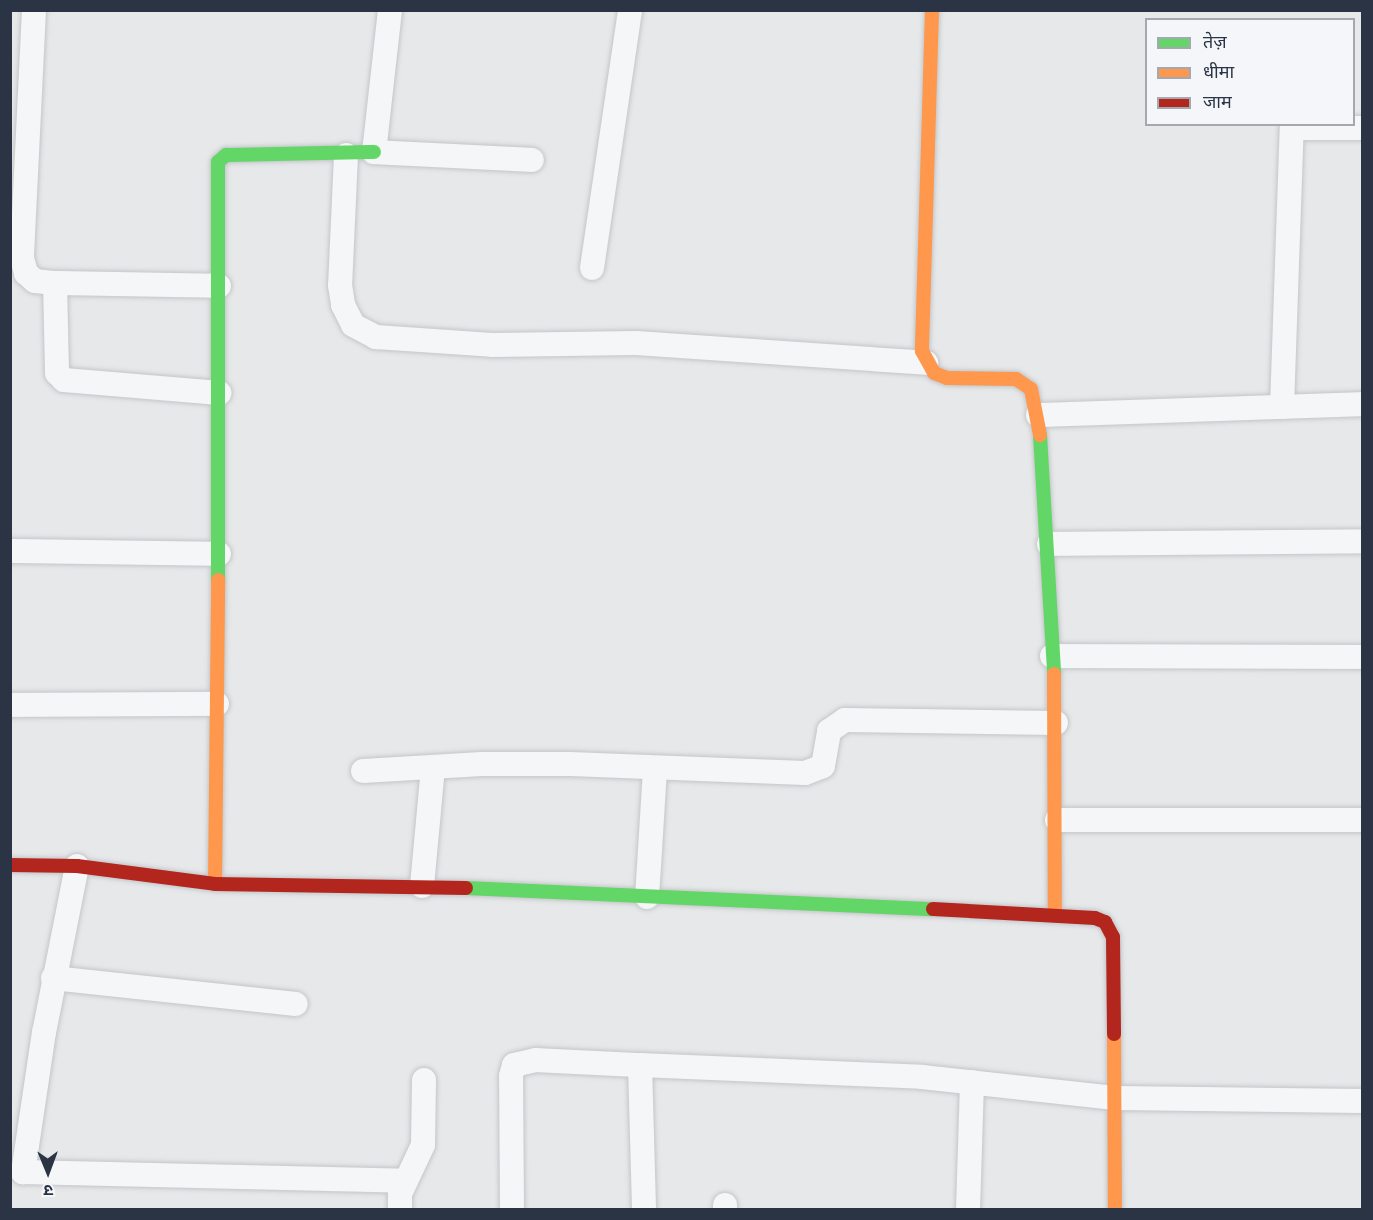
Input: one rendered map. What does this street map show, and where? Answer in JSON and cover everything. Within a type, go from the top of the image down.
[{"type":"street","points":[[34,10],[22,258],[26,273],[35,281],[55,283],[219,286]]},
{"type":"street","points":[[374,152],[390,10]]},
{"type":"street","points":[[592,268],[630,10]]},
{"type":"street","points":[[932,10],[922,351],[926,363],[934,373],[947,378],[1016,380],[1031,389],[1038,415],[1049,544],[1056,723],[1055,914]]},
{"type":"street","points":[[1282,407],[1292,126],[1362,128]]},
{"type":"street","points":[[215,884],[219,555],[218,162],[226,155],[346,155],[374,152],[532,160]]},
{"type":"street","points":[[346,155],[340,285],[343,305],[353,325],[376,337],[492,345],[636,343],[926,363]]},
{"type":"street","points":[[55,283],[57,373],[64,380],[219,393]]},
{"type":"street","points":[[1038,415],[1362,404]]},
{"type":"street","points":[[1049,544],[1362,541]]},
{"type":"street","points":[[10,551],[219,555]]},
{"type":"street","points":[[1052,656],[1362,657]]},
{"type":"street","points":[[10,705],[217,704]]},
{"type":"street","points":[[363,771],[548,764],[655,769],[816,771],[823,766],[829,731],[845,720],[1056,723]]},
{"type":"street","points":[[422,886],[433,768]]},
{"type":"street","points":[[647,897],[655,769]]},
{"type":"street","points":[[1057,820],[1362,820]]},
{"type":"street","points":[[10,865],[77,866],[215,884],[422,886],[647,897],[751,898],[1095,918],[1111,928],[1115,1098],[1114,1209]]},
{"type":"street","points":[[77,866],[53,978],[17,1171],[405,1181]]},
{"type":"street","points":[[53,978],[296,1004]]},
{"type":"street","points":[[512,1209],[514,1065],[536,1060],[972,1082],[1115,1098],[1362,1101]]},
{"type":"street","points":[[640,1065],[644,1209]]},
{"type":"street","points":[[400,1209],[405,1181],[419,1160],[423,1144],[424,1080]]},
{"type":"street","points":[[968,1209],[972,1082]]},
{"type":"traffic: fast","points":[[218,580],[218,162],[226,155],[374,152]]},
{"type":"traffic: fast","points":[[1040,435],[1054,674]]},
{"type":"traffic: fast","points":[[466,888],[933,909]]},
{"type":"traffic: slow","points":[[932,10],[922,351],[934,373],[947,378],[1016,379],[1031,389],[1040,435]]},
{"type":"traffic: slow","points":[[215,884],[218,580]]},
{"type":"traffic: slow","points":[[1054,674],[1055,913]]},
{"type":"traffic: slow","points":[[1114,1034],[1115,1210]]},
{"type":"traffic: jam","points":[[10,865],[77,866],[215,884],[466,888]]},
{"type":"traffic: jam","points":[[933,909],[1095,918],[1105,922],[1113,937],[1114,1034]]}]
